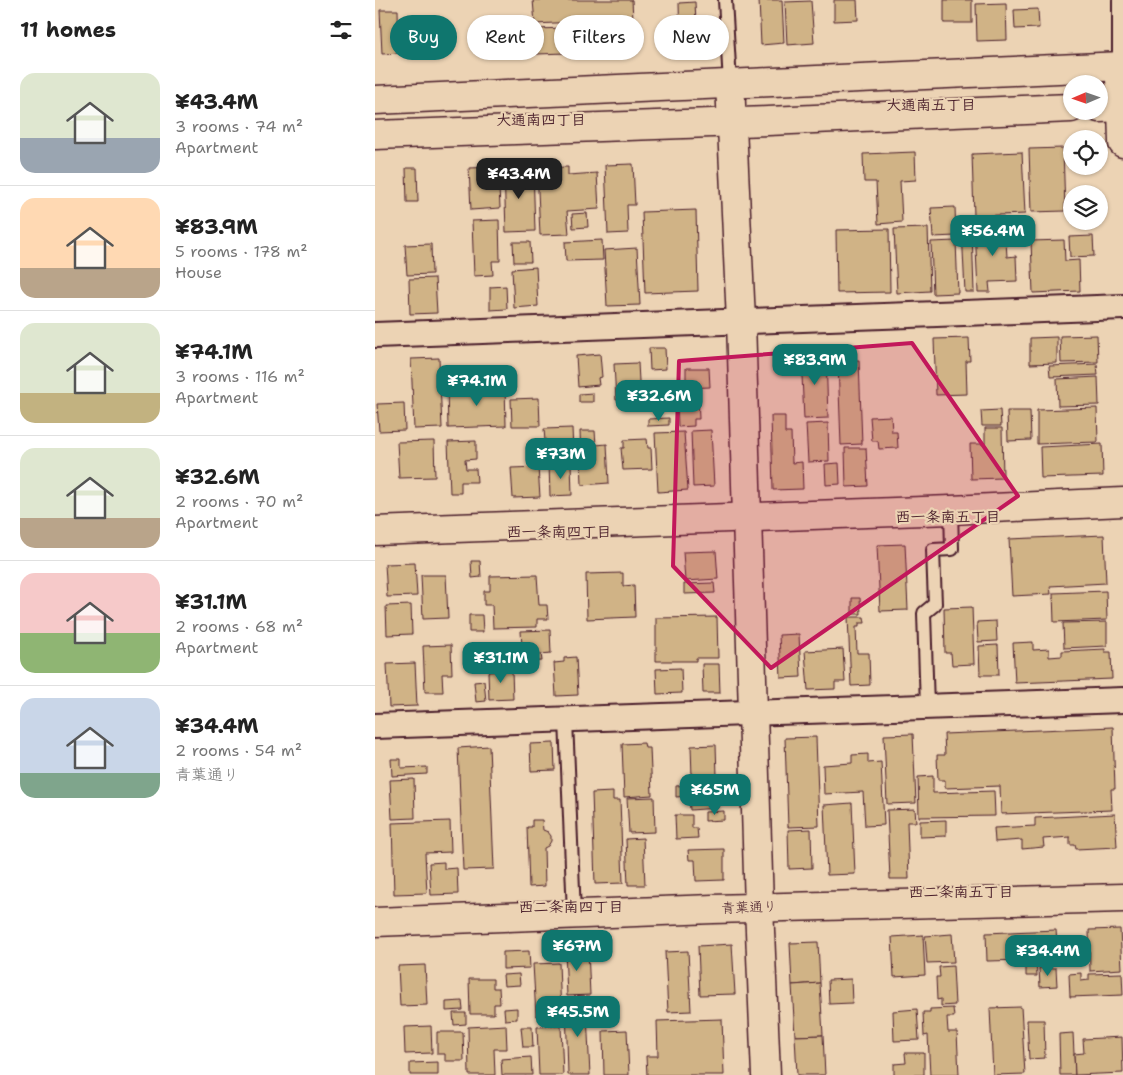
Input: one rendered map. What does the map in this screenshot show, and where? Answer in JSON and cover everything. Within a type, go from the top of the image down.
[{"type":"street","points":[[375,100],[1121,66],[1123,143]]},
{"type":"street","points":[[730,83],[741,321],[766,1075]]},
{"type":"street","points":[[1108,108],[1123,107]]},
{"type":"street","points":[[375,135],[1063,108]]},
{"type":"street","points":[[375,335],[1123,307]]},
{"type":"street","points":[[375,531],[1123,502]]},
{"type":"street","points":[[375,726],[1123,700]]},
{"type":"street","name":"青葉通り","points":[[375,922],[759,907],[1123,898]]},
{"type":"lane","points":[[725,0],[730,83]]},
{"type":"lane","points":[[1119,0],[1121,66]]},
{"type":"lane","points":[[927,707],[923,613],[935,604],[933,550],[952,549],[951,510]]},
{"type":"lane","points":[[566,720],[574,914]]},
{"type":"highlighted area","points":[[912,343],[1018,496],[771,668],[673,566],[679,361]]},
{"type":"building","points":[[533,0],[632,0],[633,15],[554,15],[554,23],[544,24],[544,15],[534,15]]},
{"type":"building","points":[[759,0],[782,0],[784,43],[761,45]]},
{"type":"building","points":[[834,0],[857,0],[858,20],[834,21]]},
{"type":"building","points":[[944,0],[972,0],[972,23],[944,23]]},
{"type":"building","points":[[811,1],[814,43],[787,45],[785,2]]},
{"type":"building","points":[[695,2],[696,15],[679,15],[679,3]]},
{"type":"building","points":[[1006,3],[1007,40],[977,41],[976,4]]},
{"type":"building","points":[[1038,9],[1039,28],[1015,29],[1014,10]]},
{"type":"building","points":[[380,10],[398,10],[398,15],[390,15],[390,54],[382,54]]},
{"type":"building","points":[[554,28],[554,53],[544,54],[544,29]]},
{"type":"building","points":[[1063,148],[1063,211],[1031,212],[1029,149]]},
{"type":"building","points":[[915,152],[916,180],[900,181],[902,222],[878,224],[876,182],[864,182],[863,154]]},
{"type":"building","points":[[1022,152],[1025,214],[974,216],[972,154]]},
{"type":"building","points":[[633,164],[635,205],[627,205],[628,233],[608,234],[605,165]]},
{"type":"building","points":[[498,167],[500,208],[471,210],[469,168]]},
{"type":"building","points":[[568,167],[568,175],[597,173],[599,209],[567,211],[569,234],[540,235],[537,168]]},
{"type":"building","points":[[406,168],[417,168],[418,202],[407,202]]},
{"type":"building","points":[[533,168],[535,231],[506,232],[504,169]]},
{"type":"building","points":[[955,207],[956,236],[933,237],[931,208]]},
{"type":"building","points":[[696,210],[698,291],[645,293],[642,212]]},
{"type":"building","points":[[587,213],[588,227],[573,228],[572,214]]},
{"type":"building","points":[[499,220],[500,261],[492,261],[493,275],[474,276],[472,221]]},
{"type":"building","points":[[1005,225],[1007,257],[1016,256],[1017,281],[989,282],[990,292],[978,292],[975,227]]},
{"type":"building","points":[[928,228],[930,291],[897,293],[894,229]]},
{"type":"building","points":[[889,229],[890,292],[837,293],[836,230]]},
{"type":"building","points":[[962,230],[972,230],[974,292],[965,292]]},
{"type":"building","points":[[1093,236],[1094,256],[1070,257],[1069,237]]},
{"type":"building","points":[[602,240],[603,260],[566,261],[565,242]]},
{"type":"building","points":[[1064,240],[1065,261],[1079,260],[1080,291],[1033,293],[1031,241]]},
{"type":"building","points":[[956,241],[958,293],[933,294],[931,242]]},
{"type":"building","points":[[513,242],[530,242],[531,262],[514,262]]},
{"type":"building","points":[[431,244],[432,274],[407,275],[405,245]]},
{"type":"building","points":[[637,248],[640,305],[607,306],[604,250]]},
{"type":"building","points":[[536,267],[538,306],[514,308],[512,269]]},
{"type":"building","points":[[435,278],[437,313],[410,314],[409,279]]},
{"type":"building","points":[[506,286],[507,309],[490,310],[490,287]]},
{"type":"building","points":[[1097,335],[1098,362],[1061,363],[1060,336]]},
{"type":"building","points":[[1057,337],[1057,363],[1030,364],[1030,338]]},
{"type":"building","points":[[969,338],[970,361],[966,361],[967,394],[936,395],[934,339]]},
{"type":"building","points":[[649,348],[665,348],[666,369],[650,370]]},
{"type":"building","points":[[826,353],[828,418],[804,419],[801,354]]},
{"type":"building","points":[[600,354],[602,377],[598,378],[599,385],[578,387],[576,356]]},
{"type":"building","points":[[439,358],[442,428],[414,429],[411,359]]},
{"type":"building","points":[[859,360],[862,444],[841,445],[838,361]]},
{"type":"building","points":[[638,363],[640,399],[616,400],[614,364]]},
{"type":"building","points":[[1097,364],[1098,375],[1050,377],[1049,366]]},
{"type":"building","points":[[686,368],[709,368],[710,387],[686,388]]},
{"type":"building","points":[[1098,377],[1099,405],[1058,406],[1057,379]]},
{"type":"building","points":[[505,386],[506,426],[448,428],[447,388]]},
{"type":"building","points":[[593,393],[593,402],[579,402],[579,394]]},
{"type":"building","points":[[698,394],[699,419],[694,419],[694,426],[678,427],[677,401],[684,401],[683,395]]},
{"type":"building","points":[[539,398],[540,426],[512,426],[511,399]]},
{"type":"building","points":[[404,403],[405,430],[379,431],[377,404]]},
{"type":"building","points":[[1097,408],[1098,442],[1037,444],[1037,410]]},
{"type":"building","points":[[1000,410],[1001,426],[982,426],[981,411]]},
{"type":"building","points":[[1007,411],[1030,411],[1031,440],[1008,441]]},
{"type":"building","points":[[771,416],[785,416],[785,433],[791,433],[792,463],[802,462],[803,489],[773,490]]},
{"type":"building","points":[[891,416],[892,432],[897,432],[898,448],[879,449],[878,441],[872,441],[870,417]]},
{"type":"building","points":[[669,418],[669,425],[648,426],[648,419]]},
{"type":"building","points":[[828,423],[829,461],[808,462],[806,424]]},
{"type":"building","points":[[572,428],[573,452],[546,453],[544,429]]},
{"type":"building","points":[[985,428],[1002,428],[1003,478],[971,479],[970,444],[985,444]]},
{"type":"building","points":[[711,430],[714,486],[693,487],[691,431]]},
{"type":"building","points":[[580,431],[595,431],[596,445],[607,444],[609,483],[582,485]]},
{"type":"building","points":[[684,432],[688,490],[658,492],[655,433]]},
{"type":"building","points":[[647,439],[648,448],[651,448],[652,469],[623,470],[621,448],[624,448],[624,440]]},
{"type":"building","points":[[434,441],[435,477],[399,478],[397,442]]},
{"type":"building","points":[[476,441],[476,459],[465,460],[466,469],[476,469],[477,482],[461,482],[461,493],[450,493],[448,442]]},
{"type":"building","points":[[1102,444],[1103,476],[1041,478],[1040,447]]},
{"type":"building","points":[[845,448],[866,448],[868,486],[846,487]]},
{"type":"building","points":[[571,463],[572,495],[550,496],[549,464]]},
{"type":"building","points":[[839,463],[840,484],[826,485],[825,464]]},
{"type":"building","points":[[538,467],[540,497],[513,498],[511,468]]},
{"type":"building","points":[[1104,535],[1106,583],[1050,586],[1051,594],[1012,596],[1009,539]]},
{"type":"building","points":[[905,544],[908,610],[880,611],[877,545]]},
{"type":"building","points":[[716,551],[718,579],[685,581],[683,552]]},
{"type":"building","points":[[471,561],[480,561],[481,577],[472,578]]},
{"type":"building","points":[[415,563],[417,596],[387,597],[385,564]]},
{"type":"building","points":[[623,573],[623,586],[634,585],[635,617],[587,619],[586,574]]},
{"type":"building","points":[[421,575],[446,575],[448,618],[423,619]]},
{"type":"building","points":[[537,575],[539,605],[547,605],[548,619],[537,619],[537,627],[493,628],[492,605],[484,605],[484,591],[490,591],[490,576]]},
{"type":"building","points":[[714,583],[715,593],[684,594],[684,584]]},
{"type":"building","points":[[1106,591],[1107,620],[1054,622],[1053,593]]},
{"type":"building","points":[[852,598],[860,598],[861,614],[852,614]]},
{"type":"building","points":[[411,605],[412,634],[387,635],[386,606]]},
{"type":"building","points":[[972,607],[974,664],[952,665],[951,653],[945,653],[944,608]]},
{"type":"building","points":[[469,615],[482,615],[483,632],[469,632]]},
{"type":"building","points":[[717,617],[718,658],[696,658],[696,661],[656,661],[656,618]]},
{"type":"building","points":[[848,617],[864,617],[865,623],[859,623],[859,627],[856,627],[857,653],[869,653],[870,685],[851,686]]},
{"type":"building","points":[[996,621],[997,641],[978,642],[977,622]]},
{"type":"building","points":[[1107,622],[1107,646],[1064,648],[1063,623]]},
{"type":"building","points":[[550,630],[551,653],[541,654],[542,661],[523,662],[521,631]]},
{"type":"building","points":[[799,634],[801,677],[781,678],[779,635]]},
{"type":"building","points":[[1033,642],[1033,650],[1049,649],[1049,657],[1062,656],[1062,651],[1105,649],[1105,652],[1111,652],[1112,679],[1015,683],[1013,643]]},
{"type":"building","points":[[451,645],[452,674],[442,674],[443,692],[425,692],[423,646]]},
{"type":"building","points":[[998,645],[999,675],[980,675],[979,646]]},
{"type":"building","points":[[843,649],[845,682],[835,682],[835,689],[808,690],[805,651]]},
{"type":"building","points":[[576,657],[578,695],[556,696],[554,663],[564,662],[564,658]]},
{"type":"building","points":[[415,663],[417,706],[389,707],[387,664]]},
{"type":"building","points":[[702,664],[719,664],[720,693],[703,693]]},
{"type":"building","points":[[498,665],[508,665],[508,671],[512,671],[513,699],[489,700],[488,672],[498,671]]},
{"type":"building","points":[[681,668],[682,693],[657,694],[656,669]]},
{"type":"building","points":[[484,681],[486,701],[476,702],[474,682]]},
{"type":"building","points":[[1113,727],[1115,789],[1111,789],[1112,810],[1001,814],[1000,786],[945,788],[945,780],[938,780],[937,755],[945,755],[944,734]]},
{"type":"building","points":[[913,734],[916,803],[887,804],[884,735]]},
{"type":"building","points":[[816,737],[819,826],[788,827],[785,738]]},
{"type":"building","points":[[554,743],[555,770],[531,771],[530,744]]},
{"type":"building","points":[[644,743],[645,748],[650,748],[652,795],[624,797],[622,744]]},
{"type":"building","points":[[716,745],[717,776],[692,777],[691,746]]},
{"type":"building","points":[[489,746],[494,869],[463,870],[458,748]]},
{"type":"building","points":[[868,754],[868,763],[881,762],[884,825],[865,826],[863,792],[824,794],[823,765],[852,763],[852,755]]},
{"type":"building","points":[[391,759],[401,759],[401,768],[427,767],[427,774],[392,776]]},
{"type":"building","points":[[933,776],[933,793],[994,791],[995,816],[919,817],[918,777]]},
{"type":"building","points":[[414,779],[415,818],[392,819],[390,780]]},
{"type":"building","points":[[716,783],[718,808],[690,810],[689,796],[676,797],[676,786]]},
{"type":"building","points":[[613,792],[613,800],[620,800],[623,883],[595,884],[592,793]]},
{"type":"building","points":[[654,797],[655,832],[629,833],[627,798]]},
{"type":"building","points":[[852,803],[855,874],[827,875],[824,805]]},
{"type":"building","points":[[915,809],[916,822],[907,822],[909,879],[890,879],[887,810]]},
{"type":"building","points":[[724,811],[724,820],[705,821],[705,812]]},
{"type":"building","points":[[1115,814],[1117,847],[1076,849],[1075,845],[1070,845],[1070,837],[1043,839],[1044,847],[1022,849],[1022,840],[995,842],[994,828],[1035,826],[1035,818]]},
{"type":"building","points":[[675,815],[692,815],[692,828],[697,828],[698,838],[676,839]]},
{"type":"building","points":[[532,820],[542,820],[543,830],[551,836],[551,841],[544,848],[545,886],[529,887],[527,827],[532,827]]},
{"type":"building","points":[[946,820],[946,836],[920,837],[920,821]]},
{"type":"building","points":[[450,821],[451,852],[425,853],[427,893],[394,894],[392,823]]},
{"type":"building","points":[[811,829],[812,868],[789,869],[788,830]]},
{"type":"building","points":[[643,838],[645,885],[628,885],[626,839]]},
{"type":"building","points":[[724,849],[724,880],[696,881],[695,860],[689,860],[688,850]]},
{"type":"building","points":[[444,862],[444,869],[457,868],[458,894],[431,895],[429,863]]},
{"type":"building","points":[[1120,929],[1122,969],[1090,971],[1089,930]]},
{"type":"building","points":[[1056,930],[1058,958],[1036,959],[1037,976],[1026,976],[1026,960],[987,961],[986,933]]},
{"type":"building","points":[[952,934],[954,962],[927,963],[925,936]]},
{"type":"building","points":[[923,935],[925,975],[894,977],[892,937]]},
{"type":"building","points":[[818,942],[820,983],[792,985],[790,943]]},
{"type":"building","points":[[732,944],[735,994],[700,995],[698,946]]},
{"type":"building","points":[[588,949],[590,995],[567,996],[565,950]]},
{"type":"building","points":[[529,951],[530,968],[503,969],[503,952]]},
{"type":"building","points":[[688,951],[691,1011],[668,1012],[665,952]]},
{"type":"building","points":[[559,963],[561,1015],[536,1016],[533,964]]},
{"type":"building","points":[[425,965],[427,1005],[400,1006],[398,966]]},
{"type":"building","points":[[953,966],[955,1005],[941,1006],[941,999],[937,1000],[936,977],[940,977],[939,967]]},
{"type":"building","points":[[1039,968],[1056,968],[1057,986],[1040,987]]},
{"type":"building","points":[[1081,973],[1081,981],[1089,980],[1089,974],[1122,973],[1123,995],[1070,997],[1069,974]]},
{"type":"building","points":[[519,974],[520,985],[504,986],[503,975]]},
{"type":"building","points":[[469,979],[493,979],[493,988],[499,988],[500,1004],[494,1004],[494,1014],[470,1014]]},
{"type":"building","points":[[851,979],[852,1003],[829,1004],[828,980]]},
{"type":"building","points":[[820,983],[823,1035],[795,1036],[792,985]]},
{"type":"building","points":[[462,1001],[463,1010],[446,1011],[446,1002]]},
{"type":"building","points":[[594,1003],[595,1014],[587,1014],[590,1075],[568,1075],[566,1004]]},
{"type":"building","points":[[1021,1007],[1025,1074],[993,1075],[990,1008]]},
{"type":"building","points":[[517,1008],[517,1019],[505,1020],[504,1009]]},
{"type":"building","points":[[953,1008],[954,1017],[947,1017],[948,1032],[957,1032],[959,1075],[930,1075],[928,1035],[924,1036],[923,1012],[930,1012],[930,1009]]},
{"type":"building","points":[[917,1009],[919,1040],[894,1041],[893,1011]]},
{"type":"building","points":[[453,1013],[466,1013],[466,1024],[454,1025]]},
{"type":"building","points":[[722,1019],[724,1075],[647,1075],[646,1056],[658,1056],[657,1021]]},
{"type":"building","points":[[1027,1020],[1044,1020],[1045,1058],[1029,1059]]},
{"type":"building","points":[[506,1025],[507,1049],[494,1049],[495,1075],[469,1075],[468,1027]]},
{"type":"building","points":[[431,1026],[432,1053],[405,1054],[404,1027]]},
{"type":"building","points":[[561,1026],[563,1075],[539,1075],[537,1027]]},
{"type":"building","points":[[521,1027],[532,1027],[533,1047],[523,1047]]},
{"type":"building","points":[[627,1030],[629,1075],[604,1075],[603,1031]]},
{"type":"building","points":[[437,1032],[463,1032],[464,1061],[445,1061],[445,1054],[437,1054]]},
{"type":"building","points":[[1073,1033],[1075,1075],[1060,1075],[1059,1034]]},
{"type":"building","points":[[823,1035],[825,1075],[797,1075],[795,1036]]},
{"type":"building","points":[[1122,1037],[1123,1073],[1075,1075],[1074,1054],[1084,1053],[1083,1039]]},
{"type":"building","points":[[905,1053],[924,1053],[924,1075],[894,1075],[894,1064],[906,1063]]},
{"type":"building","points":[[531,1057],[532,1075],[502,1075],[501,1059]]},
{"type":"building","points":[[438,1062],[438,1075],[410,1075],[410,1063]]},
{"type":"district","name":"大通南五丁目","points":[[931,105]]},
{"type":"district","name":"大通南四丁目","points":[[541,120]]},
{"type":"district","name":"西一条南五丁目","points":[[948,517]]},
{"type":"district","name":"西一条南四丁目","points":[[559,532]]},
{"type":"district","name":"西二条南五丁目","points":[[961,892]]},
{"type":"district","name":"西二条南四丁目","points":[[571,907]]}]
